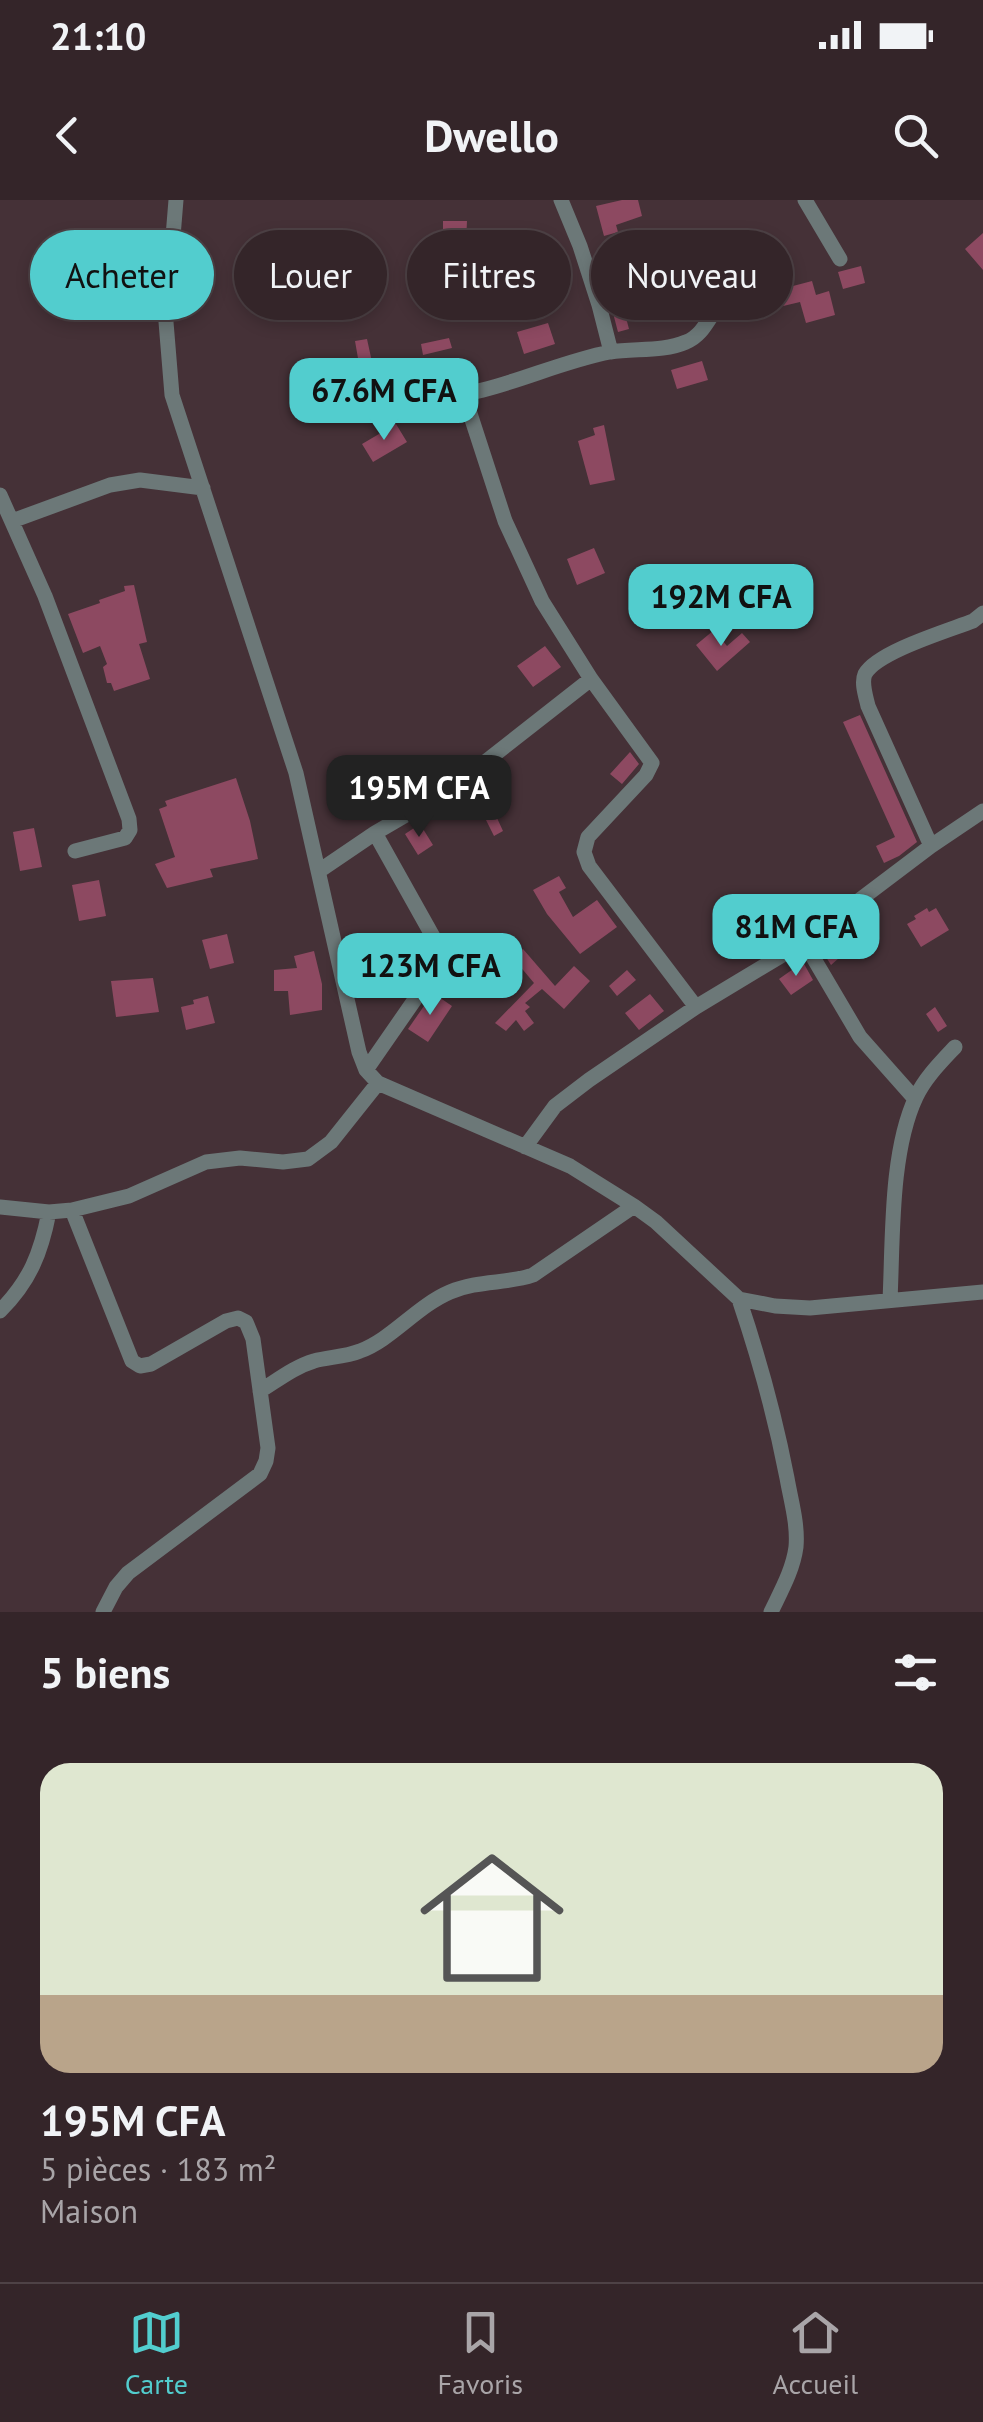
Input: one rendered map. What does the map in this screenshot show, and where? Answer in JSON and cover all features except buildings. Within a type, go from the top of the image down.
[{"type":"street","points":[[176,200],[166,322],[172,395],[296,772],[366,1070],[378,1083],[570,1166],[656,1222],[739,1298],[777,1424],[796,1523],[790,1573],[771,1612]]},
{"type":"street","points":[[562,200],[590,276],[611,352]]},
{"type":"street","points":[[805,200],[840,259]]},
{"type":"street","points":[[358,382],[404,396],[464,395],[611,352],[673,346],[701,333],[709,320]]},
{"type":"street","points":[[464,395],[505,521],[542,601],[591,679],[652,762],[646,775],[588,837],[584,852],[589,866],[696,1007]]},
{"type":"street","points":[[12,521],[110,485],[140,480],[203,488]]},
{"type":"street","points":[[0,495],[45,596],[130,819],[126,838],[75,851]]},
{"type":"street","points":[[931,846],[868,706],[865,674],[885,655],[972,621],[983,613]]},
{"type":"street","points":[[319,871],[375,832],[452,788],[591,679]]},
{"type":"street","points":[[525,1147],[555,1106],[696,1007],[804,942],[983,811]]},
{"type":"street","points":[[366,1070],[436,969],[437,958],[436,942],[375,832]]},
{"type":"street","points":[[804,942],[860,1037],[915,1100]]},
{"type":"street","points":[[890,1300],[898,1165],[906,1128],[927,1078],[954,1047]]},
{"type":"street","points":[[0,1207],[72,1210],[129,1196],[206,1162],[240,1158],[308,1160],[331,1142],[378,1083]]},
{"type":"street","points":[[260,1391],[296,1368],[361,1351],[428,1303],[453,1291],[533,1275],[634,1206]]},
{"type":"street","points":[[72,1210],[132,1361],[140,1366],[152,1364],[226,1321],[238,1318],[246,1322],[253,1339],[268,1448],[260,1474],[128,1572],[103,1612]]},
{"type":"street","points":[[0,1312],[30,1274],[43,1245],[49,1212]]},
{"type":"street","points":[[739,1298],[810,1308],[983,1292]]}]
